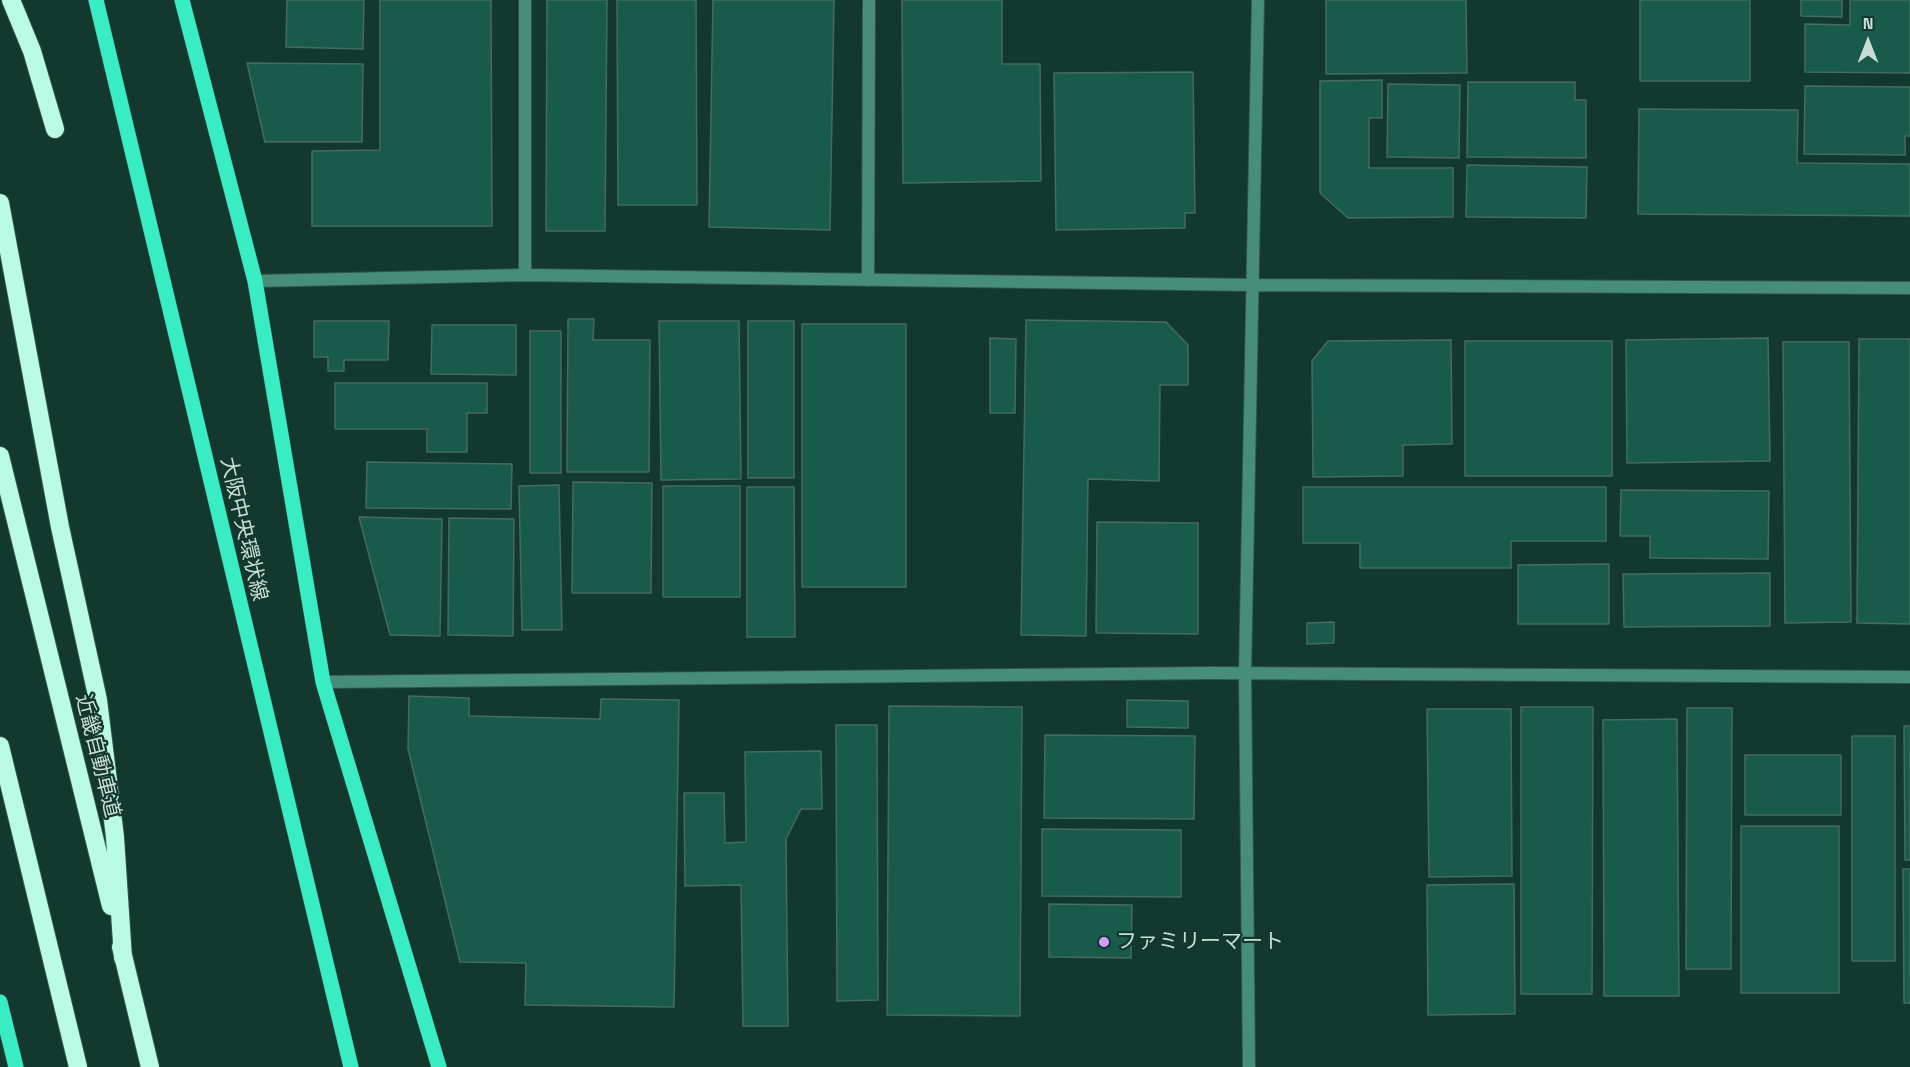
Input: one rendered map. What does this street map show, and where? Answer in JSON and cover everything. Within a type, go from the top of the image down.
[{"type":"highway","points":[[11,0],[32,51],[55,129]]},
{"type":"highway","points":[[0,203],[60,527],[98,700],[114,837],[123,958]]},
{"type":"highway","name":"近畿自動車道","points":[[0,456],[150,1067]]},
{"type":"highway","points":[[0,746],[78,1067]]},
{"type":"main road","name":"大阪中央環状線","points":[[96,0],[351,1067]]},
{"type":"main road","points":[[182,0],[255,281],[323,682],[439,1067]]},
{"type":"main road","points":[[0,1002],[16,1067]]},
{"type":"street","points":[[525,0],[525,276]]},
{"type":"street","points":[[868,280],[869,0]]},
{"type":"street","points":[[1249,1067],[1245,673],[1258,0]]},
{"type":"street","points":[[255,281],[525,276],[1254,285],[1910,288]]},
{"type":"street","points":[[323,682],[1245,673],[1910,677]]},
{"type":"building","points":[[287,0],[364,0],[363,49],[286,47]]},
{"type":"building","points":[[380,0],[491,0],[492,226],[312,226],[312,151],[380,150]]},
{"type":"building","points":[[547,0],[607,0],[605,231],[546,231]]},
{"type":"building","points":[[617,0],[696,0],[697,205],[618,205]]},
{"type":"building","points":[[713,0],[834,0],[830,230],[709,227]]},
{"type":"building","points":[[902,0],[1002,0],[1002,64],[1040,64],[1041,181],[903,183]]},
{"type":"building","points":[[1326,0],[1466,0],[1467,73],[1326,74]]},
{"type":"building","points":[[1640,0],[1750,0],[1750,81],[1640,81]]},
{"type":"building","points":[[1801,0],[1842,0],[1842,17],[1801,16]]},
{"type":"building","points":[[1850,0],[1910,0],[1910,73],[1805,72],[1805,24],[1850,25]]},
{"type":"building","points":[[247,63],[363,64],[362,142],[265,142]]},
{"type":"building","points":[[1193,72],[1195,213],[1185,213],[1185,228],[1056,230],[1054,73]]},
{"type":"building","points":[[1382,80],[1382,118],[1369,118],[1369,168],[1453,168],[1453,217],[1348,218],[1320,193],[1320,81]]},
{"type":"building","points":[[1468,82],[1575,82],[1575,100],[1586,100],[1586,158],[1467,157]]},
{"type":"building","points":[[1388,84],[1460,85],[1459,158],[1387,157]]},
{"type":"building","points":[[1805,86],[1910,87],[1910,136],[1905,136],[1905,155],[1804,154]]},
{"type":"building","points":[[1639,109],[1798,110],[1797,163],[1910,164],[1910,216],[1638,214]]},
{"type":"building","points":[[1467,165],[1587,167],[1586,218],[1466,217]]},
{"type":"building","points":[[568,319],[594,319],[593,340],[650,340],[649,472],[567,472]]},
{"type":"building","points":[[1026,320],[1166,322],[1188,345],[1188,385],[1160,385],[1159,481],[1088,479],[1086,636],[1021,635]]},
{"type":"building","points":[[314,321],[389,321],[388,360],[344,360],[344,371],[328,371],[328,357],[314,357]]},
{"type":"building","points":[[659,321],[739,321],[741,479],[661,480]]},
{"type":"building","points":[[748,321],[794,321],[794,478],[748,478]]},
{"type":"building","points":[[802,324],[906,324],[906,587],[802,587]]},
{"type":"building","points":[[432,325],[516,325],[516,375],[431,374]]},
{"type":"building","points":[[530,331],[561,331],[561,473],[530,473]]},
{"type":"building","points":[[990,338],[1016,339],[1015,413],[990,413]]},
{"type":"building","points":[[1768,338],[1770,461],[1627,463],[1626,340]]},
{"type":"building","points":[[1859,339],[1910,339],[1910,624],[1857,623]]},
{"type":"building","points":[[1451,340],[1452,444],[1403,445],[1403,476],[1313,477],[1312,361],[1328,341]]},
{"type":"building","points":[[1465,341],[1612,341],[1612,476],[1465,476]]},
{"type":"building","points":[[1783,342],[1849,342],[1851,622],[1785,623]]},
{"type":"building","points":[[335,383],[487,383],[487,413],[467,413],[467,452],[427,452],[427,429],[335,429]]},
{"type":"building","points":[[367,462],[512,464],[511,509],[366,508]]},
{"type":"building","points":[[573,482],[652,483],[651,593],[572,593]]},
{"type":"building","points":[[559,485],[562,630],[522,630],[519,486]]},
{"type":"building","points":[[663,486],[740,486],[740,597],[663,597]]},
{"type":"building","points":[[747,487],[794,487],[795,637],[747,637]]},
{"type":"building","points":[[1303,487],[1606,487],[1606,541],[1511,541],[1511,568],[1360,568],[1360,543],[1303,543]]},
{"type":"building","points":[[1621,490],[1769,491],[1768,559],[1650,558],[1650,536],[1620,536]]},
{"type":"building","points":[[359,517],[442,519],[440,636],[390,635]]},
{"type":"building","points":[[449,518],[514,519],[513,636],[448,635]]},
{"type":"building","points":[[1097,522],[1198,523],[1198,634],[1096,633]]},
{"type":"building","points":[[1609,564],[1609,624],[1518,624],[1518,565]]},
{"type":"building","points":[[1770,573],[1770,626],[1624,627],[1623,574]]},
{"type":"building","points":[[1334,622],[1334,643],[1307,644],[1307,623]]},
{"type":"building","points":[[409,696],[469,698],[469,716],[600,719],[601,699],[679,700],[674,1007],[525,1005],[526,963],[460,962],[408,749]]},
{"type":"building","points":[[1127,700],[1188,701],[1188,728],[1127,727]]},
{"type":"building","points":[[889,706],[1022,707],[1020,1016],[887,1015]]},
{"type":"building","points":[[1521,707],[1593,707],[1592,994],[1521,994]]},
{"type":"building","points":[[1687,708],[1732,708],[1731,969],[1686,969]]},
{"type":"building","points":[[1427,709],[1511,709],[1512,876],[1429,877]]},
{"type":"building","points":[[1677,719],[1679,996],[1604,996],[1603,720]]},
{"type":"building","points":[[836,725],[877,725],[878,1000],[837,1001]]},
{"type":"building","points":[[1904,726],[1910,726],[1910,860],[1905,860]]},
{"type":"building","points":[[1045,735],[1195,736],[1194,819],[1044,818]]},
{"type":"building","points":[[1852,736],[1895,736],[1895,961],[1852,961]]},
{"type":"building","points":[[821,751],[822,809],[801,809],[786,839],[788,1026],[743,1026],[741,885],[685,886],[684,793],[724,793],[725,843],[746,842],[745,752]]},
{"type":"building","points":[[1745,755],[1841,755],[1841,815],[1745,815]]},
{"type":"building","points":[[1741,826],[1839,826],[1839,993],[1741,993]]},
{"type":"building","points":[[1042,829],[1181,830],[1181,897],[1042,896]]},
{"type":"building","points":[[1903,869],[1910,869],[1910,1003],[1904,1003]]},
{"type":"building","points":[[1514,884],[1515,1014],[1428,1015],[1427,885]]},
{"type":"building","points":[[1049,904],[1132,905],[1131,958],[1049,957]]},
{"type":"place","name":"ファミリーマート","points":[[1104,942]]}]
